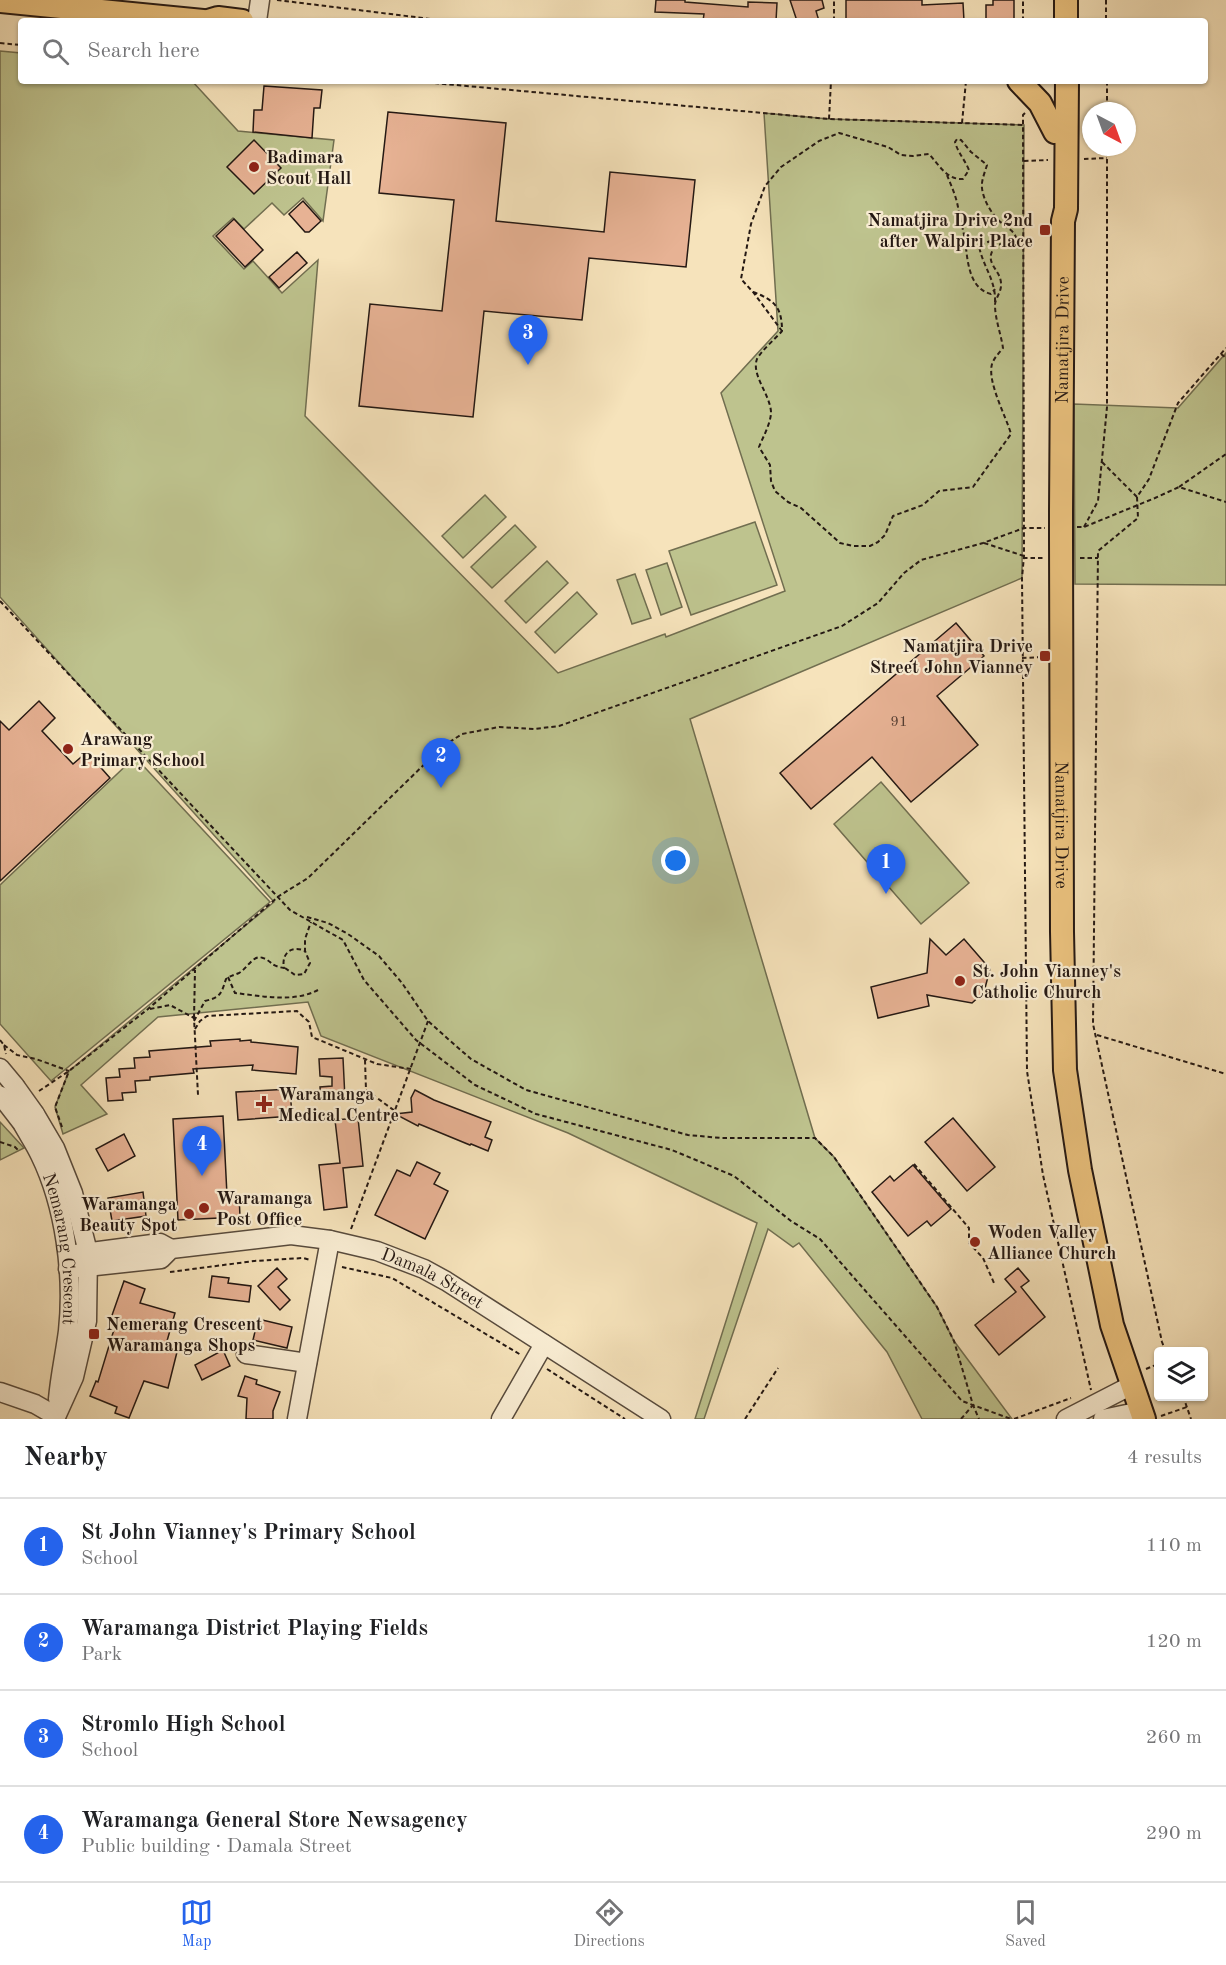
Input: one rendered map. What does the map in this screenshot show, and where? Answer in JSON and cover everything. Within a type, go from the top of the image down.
[{"type":"main road","points":[[1057,16],[1066,0]]},
{"type":"main road","points":[[0,1],[173,18]]},
{"type":"main road","points":[[1022,84],[1038,100],[1055,132]]},
{"type":"main road","name":"Namatjira Drive","points":[[1055,84],[1056,209],[1063,221]]},
{"type":"main road","name":"Namatjira Drive","points":[[1067,84],[1066,209],[1063,221],[1061,512],[1062,932],[1065,1070],[1080,1170],[1112,1325],[1132,1384],[1147,1416]]},
{"type":"street","points":[[258,18],[261,0]]},
{"type":"street","points":[[269,18],[272,0]]},
{"type":"street","name":"Nemarang Crescent","points":[[0,1068],[6,1092],[55,1148],[73,1193],[88,1259],[87,1321],[74,1377],[56,1418]]},
{"type":"street","name":"Nemarang Crescent","points":[[28,1119],[63,1228],[68,1262],[68,1330],[56,1418]]},
{"type":"street","name":"Damala Street","points":[[68,1262],[88,1259],[161,1259],[171,1249],[291,1235],[377,1251],[424,1269],[446,1281],[662,1419]]},
{"type":"street","points":[[297,1419],[326,1263],[338,1242]]},
{"type":"street","points":[[501,1419],[544,1344]]},
{"type":"street","points":[[246,1354],[307,1363]]},
{"type":"street","points":[[1066,1419],[1132,1384]]},
{"type":"street","points":[[0,1392],[35,1404],[56,1418]]},
{"type":"street","points":[[1103,1419],[1147,1416]]},
{"type":"path","points":[[278,0],[424,18]]},
{"type":"path","points":[[834,0],[834,18]]},
{"type":"path","points":[[1023,0],[1023,18]]},
{"type":"path","points":[[1106,0],[1106,18]]},
{"type":"path","points":[[0,43],[18,45]]},
{"type":"path","points":[[445,84],[829,119],[1024,125]]},
{"type":"path","points":[[829,119],[831,84]]},
{"type":"path","points":[[962,123],[966,84]]},
{"type":"path","points":[[1107,84],[1107,102]]},
{"type":"path","points":[[1023,115],[1024,556],[1022,578],[1027,1071],[1043,1175],[1091,1390]]},
{"type":"path","points":[[782,331],[741,279],[751,224],[765,186],[781,167],[819,141],[839,133],[888,147],[901,155],[929,154],[947,175],[957,204],[967,258],[975,282],[983,292],[991,294],[996,289]]},
{"type":"path","points":[[947,175],[963,179],[969,170],[957,150],[955,142],[957,139],[961,140],[987,165],[982,188],[986,199],[996,217],[1014,233],[1017,242]]},
{"type":"path","points":[[1107,156],[1107,407],[1098,501],[1084,527],[1179,487],[1226,454]]},
{"type":"path","points":[[753,292],[772,302],[782,315],[782,331],[757,359],[756,370],[759,381],[766,392],[771,414],[759,447],[770,465],[771,481],[776,491],[788,502],[801,508],[840,543],[870,546],[885,535],[893,516],[923,505],[939,491],[974,487],[1011,434],[991,371],[992,362],[1003,348],[995,304],[996,289],[981,257],[979,246],[990,240],[1005,239],[1017,242]]},
{"type":"path","points":[[995,304],[1002,290],[1001,280],[991,259],[992,251],[996,245],[1011,246],[1017,242]]},
{"type":"path","points":[[1165,1347],[1094,1024],[1098,551],[1138,518],[1137,497],[1149,479],[1178,403],[1226,348]]},
{"type":"path","points":[[1221,354],[1226,358]]},
{"type":"path","points":[[1101,462],[1137,497]]},
{"type":"path","points":[[1179,487],[1226,502]]},
{"type":"path","points":[[37,1092],[69,1071],[148,1009],[279,896],[308,878],[442,747],[462,734],[499,727],[534,729],[559,726],[842,626],[878,603],[904,573],[921,560],[983,543],[1024,528]]},
{"type":"path","points":[[983,543],[1024,556]]},
{"type":"path","points":[[0,601],[290,910],[312,920],[343,940],[364,980],[420,1043],[475,1085],[536,1114],[672,1150],[734,1176],[791,1221],[820,1239],[962,1401],[1013,1419],[1080,1394]]},
{"type":"path","points":[[1023,658],[1061,655]]},
{"type":"path","points":[[194,1019],[205,1001],[217,998],[228,977],[240,972],[257,958],[263,957],[275,967],[284,968],[295,975],[304,974],[310,963],[305,951],[305,939],[312,920]]},
{"type":"path","points":[[312,920],[328,922],[348,933],[379,956],[402,983],[428,1021],[471,1059],[526,1090],[688,1135],[721,1138],[815,1138],[834,1157],[937,1307],[954,1341],[973,1405],[980,1419]]},
{"type":"path","points":[[284,968],[284,959],[289,951],[297,948],[305,951]]},
{"type":"path","points":[[195,970],[194,1019],[198,1095]]},
{"type":"path","points":[[228,977],[235,993],[282,999],[318,990]]},
{"type":"path","points":[[148,1009],[170,1005],[194,1019]]},
{"type":"path","points":[[195,1029],[207,1016],[297,1011],[309,1022],[312,1037],[377,1064],[411,1070]]},
{"type":"path","points":[[338,1242],[395,1111],[428,1021]]},
{"type":"path","points":[[1096,1035],[1226,1074]]},
{"type":"path","points":[[4,1045],[17,1055],[69,1071]]},
{"type":"path","points":[[365,1060],[366,1090],[395,1111]]},
{"type":"path","points":[[63,1130],[55,1107],[69,1071]]},
{"type":"path","points":[[0,1142],[15,1147],[20,1152]]},
{"type":"path","points":[[914,1164],[969,1228],[969,1243],[983,1258],[994,1283]]},
{"type":"path","points":[[170,1272],[303,1258],[392,1278],[534,1361],[625,1419]]},
{"type":"path","points":[[745,1419],[778,1368]]},
{"type":"path","points":[[1185,1401],[1191,1419]]},
{"type":"path","points":[[961,1419],[973,1405]]},
{"type":"path","points":[[1147,1416],[1187,1407]]},
{"type":"green space","points":[[0,51],[18,53],[18,84],[195,84],[238,131],[334,140],[323,221],[303,198],[284,215],[272,203],[244,229],[233,218],[213,236],[244,269],[253,261],[282,293],[318,260],[305,416],[558,673],[665,634],[666,637],[785,591],[721,393],[778,331],[764,113],[829,119],[1024,125],[1022,578],[690,719],[815,1138],[834,1157],[937,1307],[954,1341],[1012,1419],[922,1419],[887,1352],[799,1243],[793,1247],[768,1229],[704,1419],[695,1419],[757,1223],[568,1133],[321,1036],[308,1002],[158,1017],[81,1085],[107,1114],[63,1134],[55,1107],[69,1071],[274,902],[0,597]]},
{"type":"green space","points":[[1226,353],[1226,585],[1075,584],[1074,404],[1178,408]]},
{"type":"green space","points":[[485,495],[506,517],[463,558],[442,536]]},
{"type":"green space","points":[[755,522],[777,585],[691,615],[669,551]]},
{"type":"green space","points":[[515,525],[536,547],[492,588],[471,567]]},
{"type":"green space","points":[[547,561],[568,583],[526,623],[505,601]]},
{"type":"green space","points":[[667,563],[682,607],[661,615],[646,570]]},
{"type":"green space","points":[[635,574],[651,618],[632,624],[617,580]]},
{"type":"green space","points":[[577,592],[597,614],[555,653],[535,632]]},
{"type":"green space","name":"Arawang Primary School","points":[[135,757],[270,902],[51,1081],[0,1024],[0,885]]},
{"type":"green space","points":[[881,782],[969,883],[921,924],[834,824]]},
{"type":"green space","points":[[0,1122],[24,1148],[0,1160]]},
{"type":"building","points":[[656,0],[685,0],[685,2],[748,7],[748,2],[777,3],[776,18],[703,18],[704,14],[655,12]]},
{"type":"building","points":[[790,0],[822,0],[824,8],[816,11],[818,18],[796,18]]},
{"type":"building","points":[[846,0],[922,0],[922,5],[963,3],[964,18],[846,18]]},
{"type":"building","points":[[993,0],[1014,0],[1014,18],[986,18],[986,5],[993,5]]},
{"type":"building","points":[[264,86],[322,90],[320,108],[314,108],[312,138],[253,132],[254,110],[262,110]]},
{"type":"building","points":[[388,112],[506,123],[496,221],[604,232],[610,172],[695,180],[686,267],[589,258],[582,320],[484,311],[473,417],[359,406],[370,304],[442,311],[454,200],[379,193]]},
{"type":"building","name":"Badimara Scout Hall","points":[[254,140],[281,168],[254,194],[227,167]]},
{"type":"building","points":[[303,201],[321,221],[309,232],[305,232],[289,214]]},
{"type":"building","points":[[234,219],[263,250],[245,267],[216,236]]},
{"type":"building","points":[[297,252],[307,263],[279,288],[269,277]]},
{"type":"building","points":[[956,623],[984,656],[937,696],[978,745],[911,802],[872,757],[811,809],[780,773]]},
{"type":"building","points":[[39,701],[55,718],[42,731],[73,764],[87,752],[110,778],[0,881],[0,721],[9,730]]},
{"type":"building","points":[[930,939],[946,955],[964,939],[990,969],[984,992],[972,1003],[927,995],[929,1006],[878,1018],[871,987],[927,973]]},
{"type":"building","points":[[240,1039],[240,1041],[251,1040],[251,1042],[298,1047],[296,1074],[252,1070],[253,1065],[193,1069],[194,1073],[150,1077],[150,1080],[135,1081],[136,1092],[122,1093],[123,1100],[108,1101],[106,1078],[120,1077],[119,1069],[135,1068],[134,1058],[150,1057],[149,1051],[211,1046],[210,1041]]},
{"type":"building","points":[[343,1058],[345,1099],[321,1101],[320,1087],[332,1086],[332,1077],[320,1076],[319,1059]]},
{"type":"building","name":"Waramanga Medical Centre","points":[[290,1089],[292,1116],[238,1120],[236,1092]]},
{"type":"building","points":[[415,1090],[434,1100],[491,1122],[485,1137],[492,1140],[488,1151],[419,1124],[418,1126],[395,1114],[412,1112],[411,1098]]},
{"type":"building","points":[[223,1116],[227,1195],[239,1194],[240,1217],[178,1220],[173,1119]]},
{"type":"building","points":[[358,1118],[363,1166],[343,1168],[347,1207],[324,1210],[319,1165],[340,1163],[335,1120]]},
{"type":"building","points":[[953,1118],[995,1167],[967,1191],[925,1142]]},
{"type":"building","points":[[124,1134],[135,1156],[108,1171],[96,1149]]},
{"type":"building","points":[[417,1162],[440,1173],[434,1184],[448,1191],[425,1239],[375,1215],[397,1170],[410,1176]]},
{"type":"building","points":[[913,1165],[951,1209],[931,1226],[927,1221],[908,1236],[872,1192],[890,1176],[894,1181]]},
{"type":"building","points":[[143,1192],[146,1216],[112,1221],[108,1198]]},
{"type":"building","points":[[277,1268],[287,1279],[278,1287],[290,1300],[280,1310],[258,1286]]},
{"type":"building","points":[[1018,1268],[1029,1281],[1021,1287],[1045,1317],[999,1355],[975,1325],[1016,1292],[1005,1279]]},
{"type":"building","points":[[212,1276],[229,1278],[228,1283],[251,1286],[249,1302],[209,1297]]},
{"type":"building","points":[[124,1281],[145,1289],[140,1303],[175,1313],[167,1341],[179,1344],[168,1388],[144,1381],[129,1418],[115,1413],[117,1407],[90,1396],[96,1381],[98,1382],[116,1323],[110,1321]]},
{"type":"building","points":[[258,1319],[292,1327],[287,1348],[253,1340]]},
{"type":"building","points":[[223,1350],[230,1366],[202,1380],[195,1365]]},
{"type":"building","points":[[245,1376],[257,1380],[256,1384],[280,1392],[273,1411],[273,1419],[246,1419],[247,1398],[238,1396]]},
{"type":"place","name":"Badimara Scout Hall","points":[[254,167]]},
{"type":"place","name":"Namatjira Drive 2nd after Walpiri Place","points":[[1045,230]]},
{"type":"place","name":"Stromlo High School","points":[[528,365]]},
{"type":"place","name":"Namatjira Drive Street John Vianney","points":[[1045,656]]},
{"type":"place","name":"Arawang Primary School","points":[[68,749]]},
{"type":"place","name":"Waramanga District Playing Fields","points":[[441,788]]},
{"type":"place","name":"St John Vianney's Primary School","points":[[886,894]]},
{"type":"place","name":"St. John Vianney's Catholic Church","points":[[960,981]]},
{"type":"place","name":"Waramanga Medical Centre","points":[[264,1104]]},
{"type":"place","name":"Waramanga General Store Newsagency","points":[[202,1176]]},
{"type":"place","name":"Waramanga Post Office","points":[[204,1208]]},
{"type":"place","name":"Waramanga Beauty Spot","points":[[189,1214]]},
{"type":"place","name":"Woden Valley Alliance Church","points":[[975,1242]]},
{"type":"place","name":"Nemerang Crescent Waramanga Shops","points":[[94,1334]]}]
